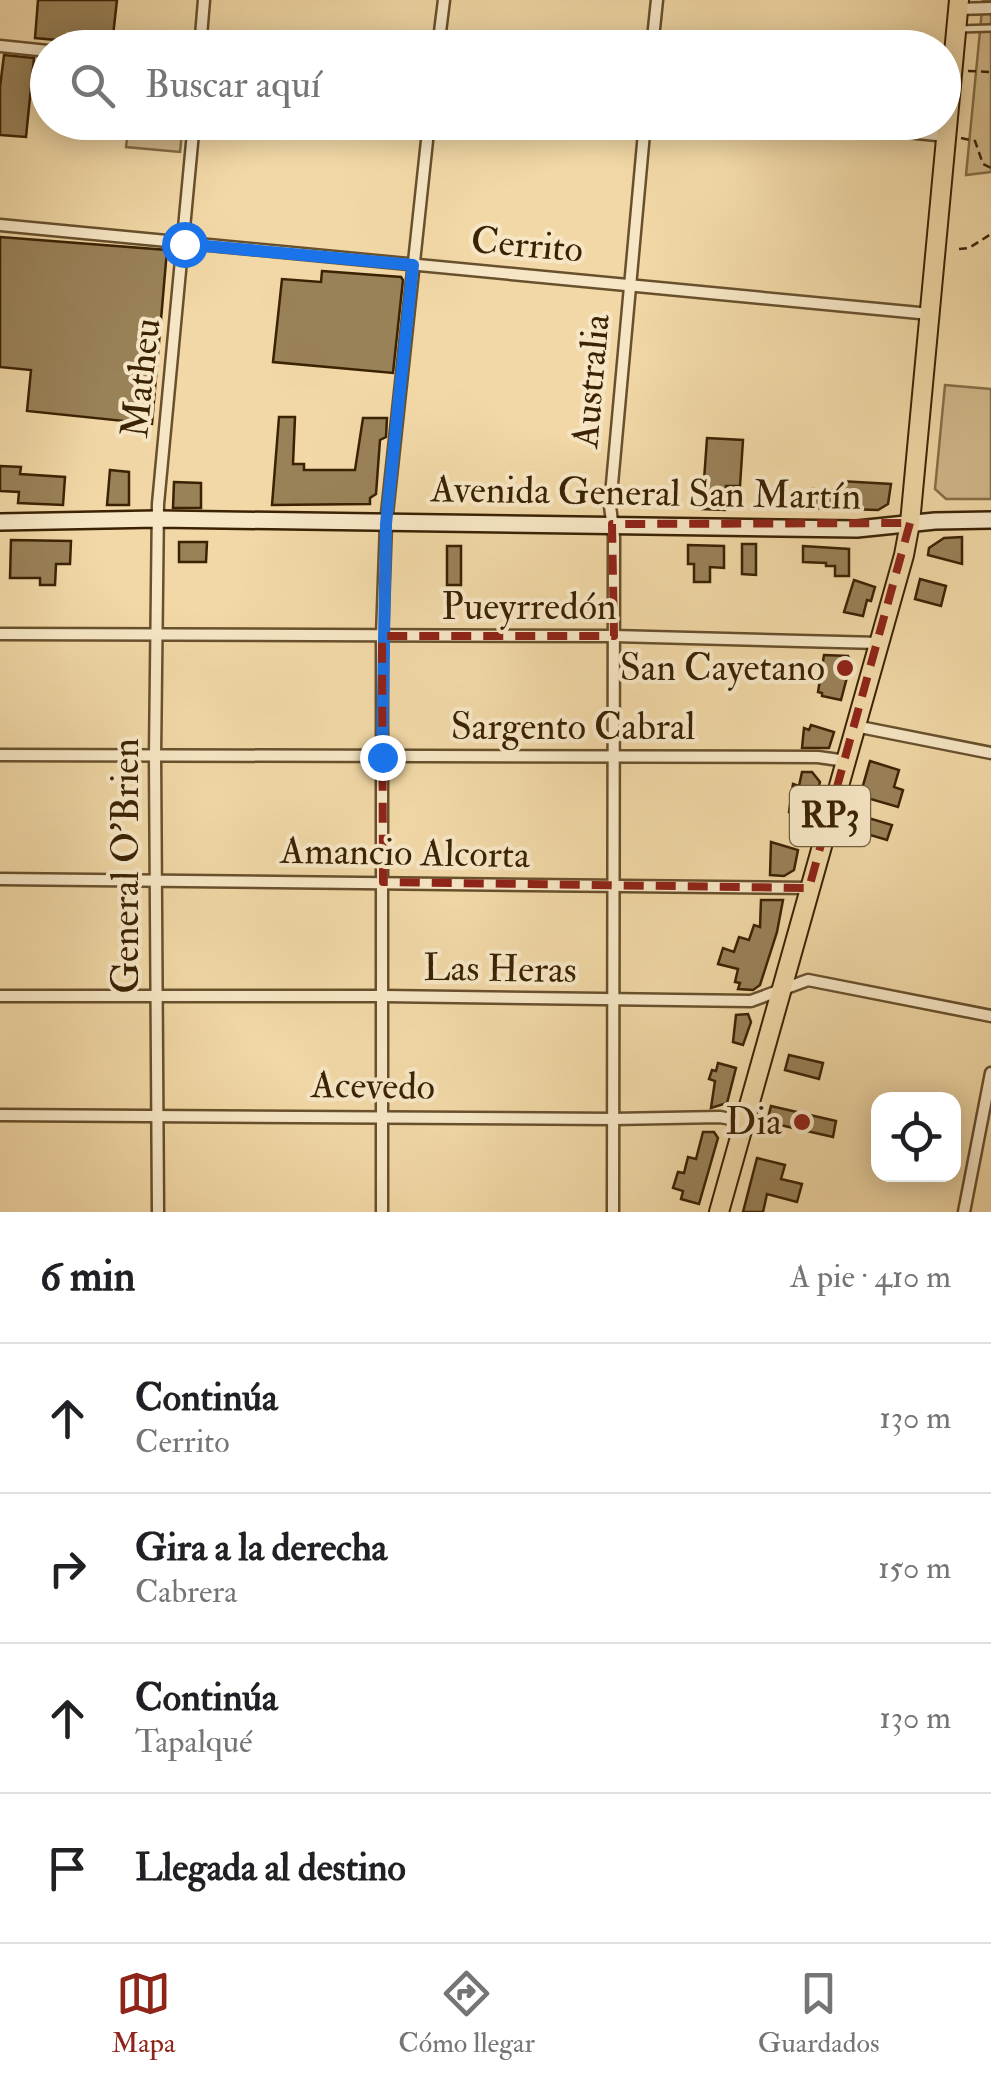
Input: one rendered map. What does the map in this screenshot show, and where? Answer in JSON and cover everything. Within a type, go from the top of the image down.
[{"type":"highway","name":"RP3","points":[[956,30],[959,4]]},
{"type":"highway","name":"RP3","points":[[719,1212],[910,523],[947,140]]},
{"type":"main road","name":"Avenida General San Martín","points":[[0,522],[158,520],[857,529],[991,520]]},
{"type":"street","points":[[202,30],[204,0]]},
{"type":"street","points":[[440,30],[444,0]]},
{"type":"street","points":[[654,30],[658,0]]},
{"type":"street","points":[[959,4],[991,8]]},
{"type":"street","points":[[0,46],[30,49]]},
{"type":"street","name":"Matheu","points":[[158,520],[193,140]]},
{"type":"street","points":[[382,1212],[382,636],[386,524],[427,140]]},
{"type":"street","name":"Australia","points":[[613,1212],[614,636],[610,506],[642,140]]},
{"type":"street","name":"Cerrito","points":[[0,225],[930,314]]},
{"type":"street","name":"General O'Brien","points":[[158,520],[158,1212]]},
{"type":"street","name":"Pueyrredón","points":[[0,634],[614,636],[878,643]]},
{"type":"street","points":[[856,726],[991,754]]},
{"type":"street","name":"Sargento Cabral","points":[[0,755],[818,757],[846,761]]},
{"type":"street","name":"Amancio Alcorta","points":[[0,879],[809,888]]},
{"type":"street","name":"Las Heras","points":[[0,996],[751,1001],[808,980],[991,1016]]},
{"type":"street","points":[[964,1212],[991,1073]]},
{"type":"street","name":"Acevedo","points":[[0,1115],[613,1120],[720,1117],[746,1122]]},
{"type":"lane","points":[[956,30],[991,28]]},
{"type":"path","points":[[961,71],[991,73]]},
{"type":"path","points":[[961,138],[975,141],[982,164],[991,168]]},
{"type":"path","points":[[958,249],[991,234]]},
{"type":"highlighted area","points":[[910,523],[809,888],[383,882],[382,636],[614,636],[612,524]]},
{"type":"shaded area","points":[[983,0],[991,0],[991,172],[966,175]]},
{"type":"shaded area","points":[[127,140],[181,140],[180,152],[126,147]]},
{"type":"shaded area","points":[[945,385],[991,389],[991,499],[946,499],[935,489]]},
{"type":"building","points":[[38,0],[117,0],[114,30],[36,30]]},
{"type":"building","points":[[4,55],[30,58],[26,137],[0,135]]},
{"type":"building","points":[[0,237],[167,250],[152,424],[27,411],[31,370],[0,367]]},
{"type":"building","points":[[322,271],[401,277],[393,373],[273,362],[282,279],[321,282]]},
{"type":"building","points":[[279,417],[295,417],[293,464],[304,464],[304,470],[355,470],[363,418],[387,418],[386,437],[380,440],[376,494],[370,498],[370,504],[272,505]]},
{"type":"building","points":[[707,438],[743,440],[740,486],[726,486],[725,510],[702,509]]},
{"type":"building","points":[[0,466],[21,467],[20,474],[65,477],[63,505],[18,503],[19,492],[0,491]]},
{"type":"building","points":[[110,470],[129,472],[129,505],[107,505]]},
{"type":"building","points":[[840,481],[891,484],[888,504],[878,510],[811,508],[812,489],[840,490]]},
{"type":"building","points":[[174,482],[201,483],[201,508],[173,508]]},
{"type":"building","points":[[962,537],[962,564],[928,555],[929,548],[944,538]]},
{"type":"building","points":[[11,540],[71,541],[70,564],[56,564],[55,585],[40,585],[40,578],[10,578]]},
{"type":"building","points":[[179,542],[207,542],[206,562],[179,562]]},
{"type":"building","points":[[742,544],[756,544],[756,575],[742,574]]},
{"type":"building","points":[[688,545],[724,546],[724,568],[710,567],[710,582],[694,582],[694,564],[688,564]]},
{"type":"building","points":[[447,546],[461,546],[461,585],[447,585]]},
{"type":"building","points":[[803,546],[849,549],[849,576],[835,576],[835,566],[826,563],[803,562]]},
{"type":"building","points":[[920,579],[946,586],[941,606],[915,599]]},
{"type":"building","points":[[854,580],[875,587],[863,616],[844,612]]},
{"type":"building","points":[[824,655],[848,656],[851,662],[841,700],[818,692]]},
{"type":"building","points":[[811,725],[834,732],[829,748],[802,748],[804,728],[809,730]]},
{"type":"building","points":[[870,761],[899,770],[894,787],[903,790],[898,807],[860,796]]},
{"type":"building","points":[[802,772],[812,772],[820,782],[809,818],[789,812],[793,784],[799,786]]},
{"type":"building","points":[[855,814],[892,825],[887,840],[867,834],[865,841],[849,837]]},
{"type":"building","points":[[771,842],[798,850],[794,870],[784,876],[770,875]]},
{"type":"building","points":[[761,900],[783,900],[777,932],[760,985],[753,990],[738,989],[738,969],[718,964],[723,948],[734,952],[739,937],[749,940],[754,925],[760,927]]},
{"type":"building","points":[[748,1014],[751,1022],[743,1045],[733,1042],[736,1015]]},
{"type":"building","points":[[789,1055],[823,1063],[819,1079],[785,1070]]},
{"type":"building","points":[[718,1063],[736,1068],[727,1103],[711,1108],[715,1081],[709,1079]]},
{"type":"building","name":"Dia","points":[[771,1106],[836,1121],[833,1137],[767,1122]]},
{"type":"building","points":[[703,1132],[714,1132],[718,1138],[699,1204],[681,1199],[683,1191],[673,1188],[678,1172],[684,1173],[688,1157],[696,1159]]},
{"type":"building","points":[[757,1158],[785,1165],[781,1179],[802,1184],[797,1202],[767,1194],[763,1212],[743,1212]]},
{"type":"place","name":"San Cayetano","points":[[845,668]]},
{"type":"place","name":"Dia","points":[[802,1122]]},
{"type":"route","points":[[184,244],[413,265],[386,524],[382,757]]}]
